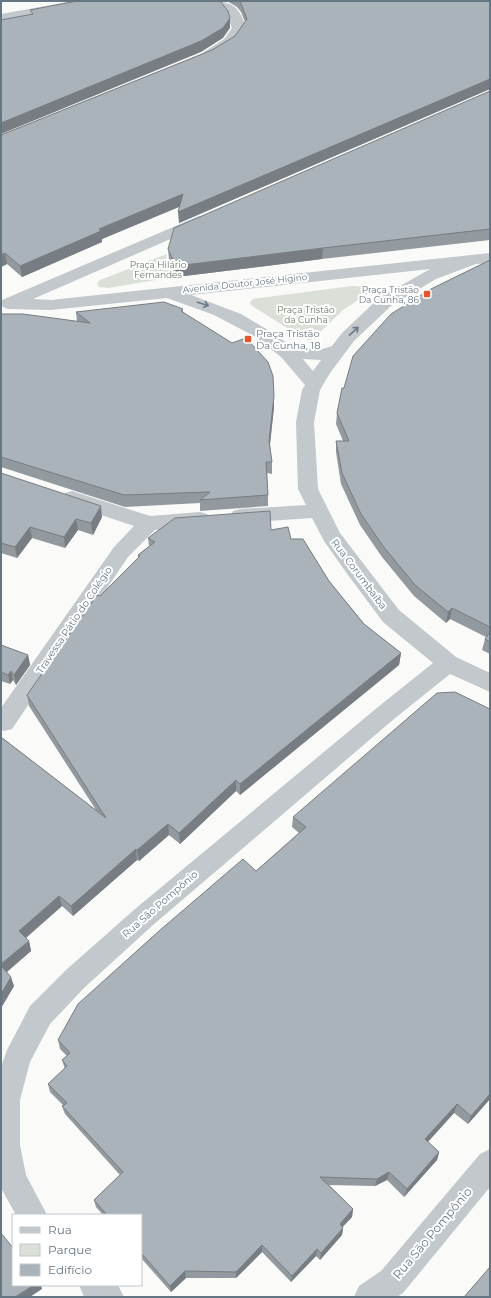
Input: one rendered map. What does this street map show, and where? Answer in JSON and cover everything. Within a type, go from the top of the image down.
[{"type":"street","points":[[1,18],[94,1]]},
{"type":"street","points":[[200,59],[229,42],[239,28],[236,16],[224,6],[212,1]]},
{"type":"street","points":[[5,303],[214,215]]},
{"type":"street","name":"Avenida Doutor José Higino","points":[[5,303],[50,305],[490,258]]},
{"type":"street","name":"Rua Corumbaíba","points":[[473,260],[430,276],[386,302],[348,337],[314,384],[311,390],[304,422],[308,489],[331,536],[391,616],[448,663],[490,683]]},
{"type":"street","points":[[379,269],[397,276],[411,287]]},
{"type":"street","points":[[165,292],[217,309],[246,322],[288,354],[314,384]]},
{"type":"street","points":[[276,344],[300,354],[323,356],[338,350]]},
{"type":"street","points":[[53,492],[149,523],[319,511]]},
{"type":"street","name":"Travessa Pátio do Colégio","points":[[4,722],[121,552],[149,523]]},
{"type":"street","name":"Rua São Pompônio","points":[[31,1214],[12,1179],[6,1145],[6,1100],[17,1059],[40,1015],[75,979],[150,912],[386,712],[448,663]]},
{"type":"street","name":"Rua São Pompônio","points":[[370,1297],[392,1282],[490,1164]]},
{"type":"street","points":[[95,1286],[108,1297]]},
{"type":"green space","name":"Praça Hilário Fernandes","points":[[167,254],[166,259],[171,273],[179,276],[108,288],[99,287],[97,283],[100,280]]},
{"type":"green space","name":"Praça Tristão da Cunha","points":[[352,286],[370,287],[371,289],[370,292],[343,310],[314,338],[309,340],[303,338],[251,305],[250,302],[253,299]]},
{"type":"building","points":[[77,1],[220,1],[228,11],[230,18],[223,28],[201,41],[1,123],[1,20],[33,14],[30,10]]},
{"type":"building","points":[[240,1],[490,1],[490,79],[178,212],[183,194],[99,229],[101,231],[20,266],[5,253],[1,255],[1,135],[212,50],[235,36],[247,19]]},
{"type":"building","points":[[490,91],[490,229],[176,266],[168,249],[174,228]]},
{"type":"building","points":[[490,260],[490,627],[452,608],[448,612],[415,585],[383,546],[361,514],[342,473],[336,441],[349,441],[337,413],[342,388],[344,388],[353,356],[391,314],[431,289]]},
{"type":"building","points":[[164,302],[183,309],[181,311],[232,343],[246,338],[268,362],[273,376],[274,396],[269,441],[272,462],[266,462],[268,495],[200,500],[210,492],[124,495],[1,457],[1,314],[23,314],[90,323],[76,312]]},
{"type":"building","points":[[1,473],[101,506],[91,523],[76,519],[64,537],[30,527],[15,547],[1,543]]},
{"type":"building","points":[[270,511],[271,530],[288,527],[291,539],[303,539],[329,581],[364,624],[401,653],[240,784],[236,780],[179,833],[168,824],[137,850],[136,849],[71,906],[59,896],[19,931],[29,941],[1,964],[1,737],[106,818],[27,695],[97,595],[100,596],[140,556],[138,555],[155,542],[148,538],[175,518]]},
{"type":"building","points":[[490,632],[490,642],[485,639]]},
{"type":"building","points":[[1,645],[28,655],[14,675],[11,671],[8,675],[1,672]]},
{"type":"building","points":[[455,692],[490,709],[490,1094],[471,1116],[457,1104],[425,1139],[439,1152],[407,1189],[389,1172],[377,1179],[320,1177],[353,1209],[340,1224],[343,1228],[321,1253],[317,1249],[292,1276],[262,1245],[236,1272],[185,1271],[170,1286],[142,1254],[142,1214],[106,1214],[94,1200],[123,1172],[62,1106],[67,1103],[48,1084],[67,1066],[62,1060],[70,1053],[58,1040],[78,1004],[159,931],[243,859],[256,871],[306,827],[293,817],[437,693]]},
{"type":"building","points":[[1,966],[11,977],[1,994]]},
{"type":"building","points":[[1,1233],[12,1247],[12,1286],[32,1286],[15,1297],[1,1297]]},
{"type":"building","points":[[490,1267],[490,1297],[464,1297]]},
{"type":"place","name":"Praça Tristão Da Cunha, 86","points":[[427,294]]},
{"type":"place","name":"Praça Tristão Da Cunha, 18","points":[[248,339]]}]
